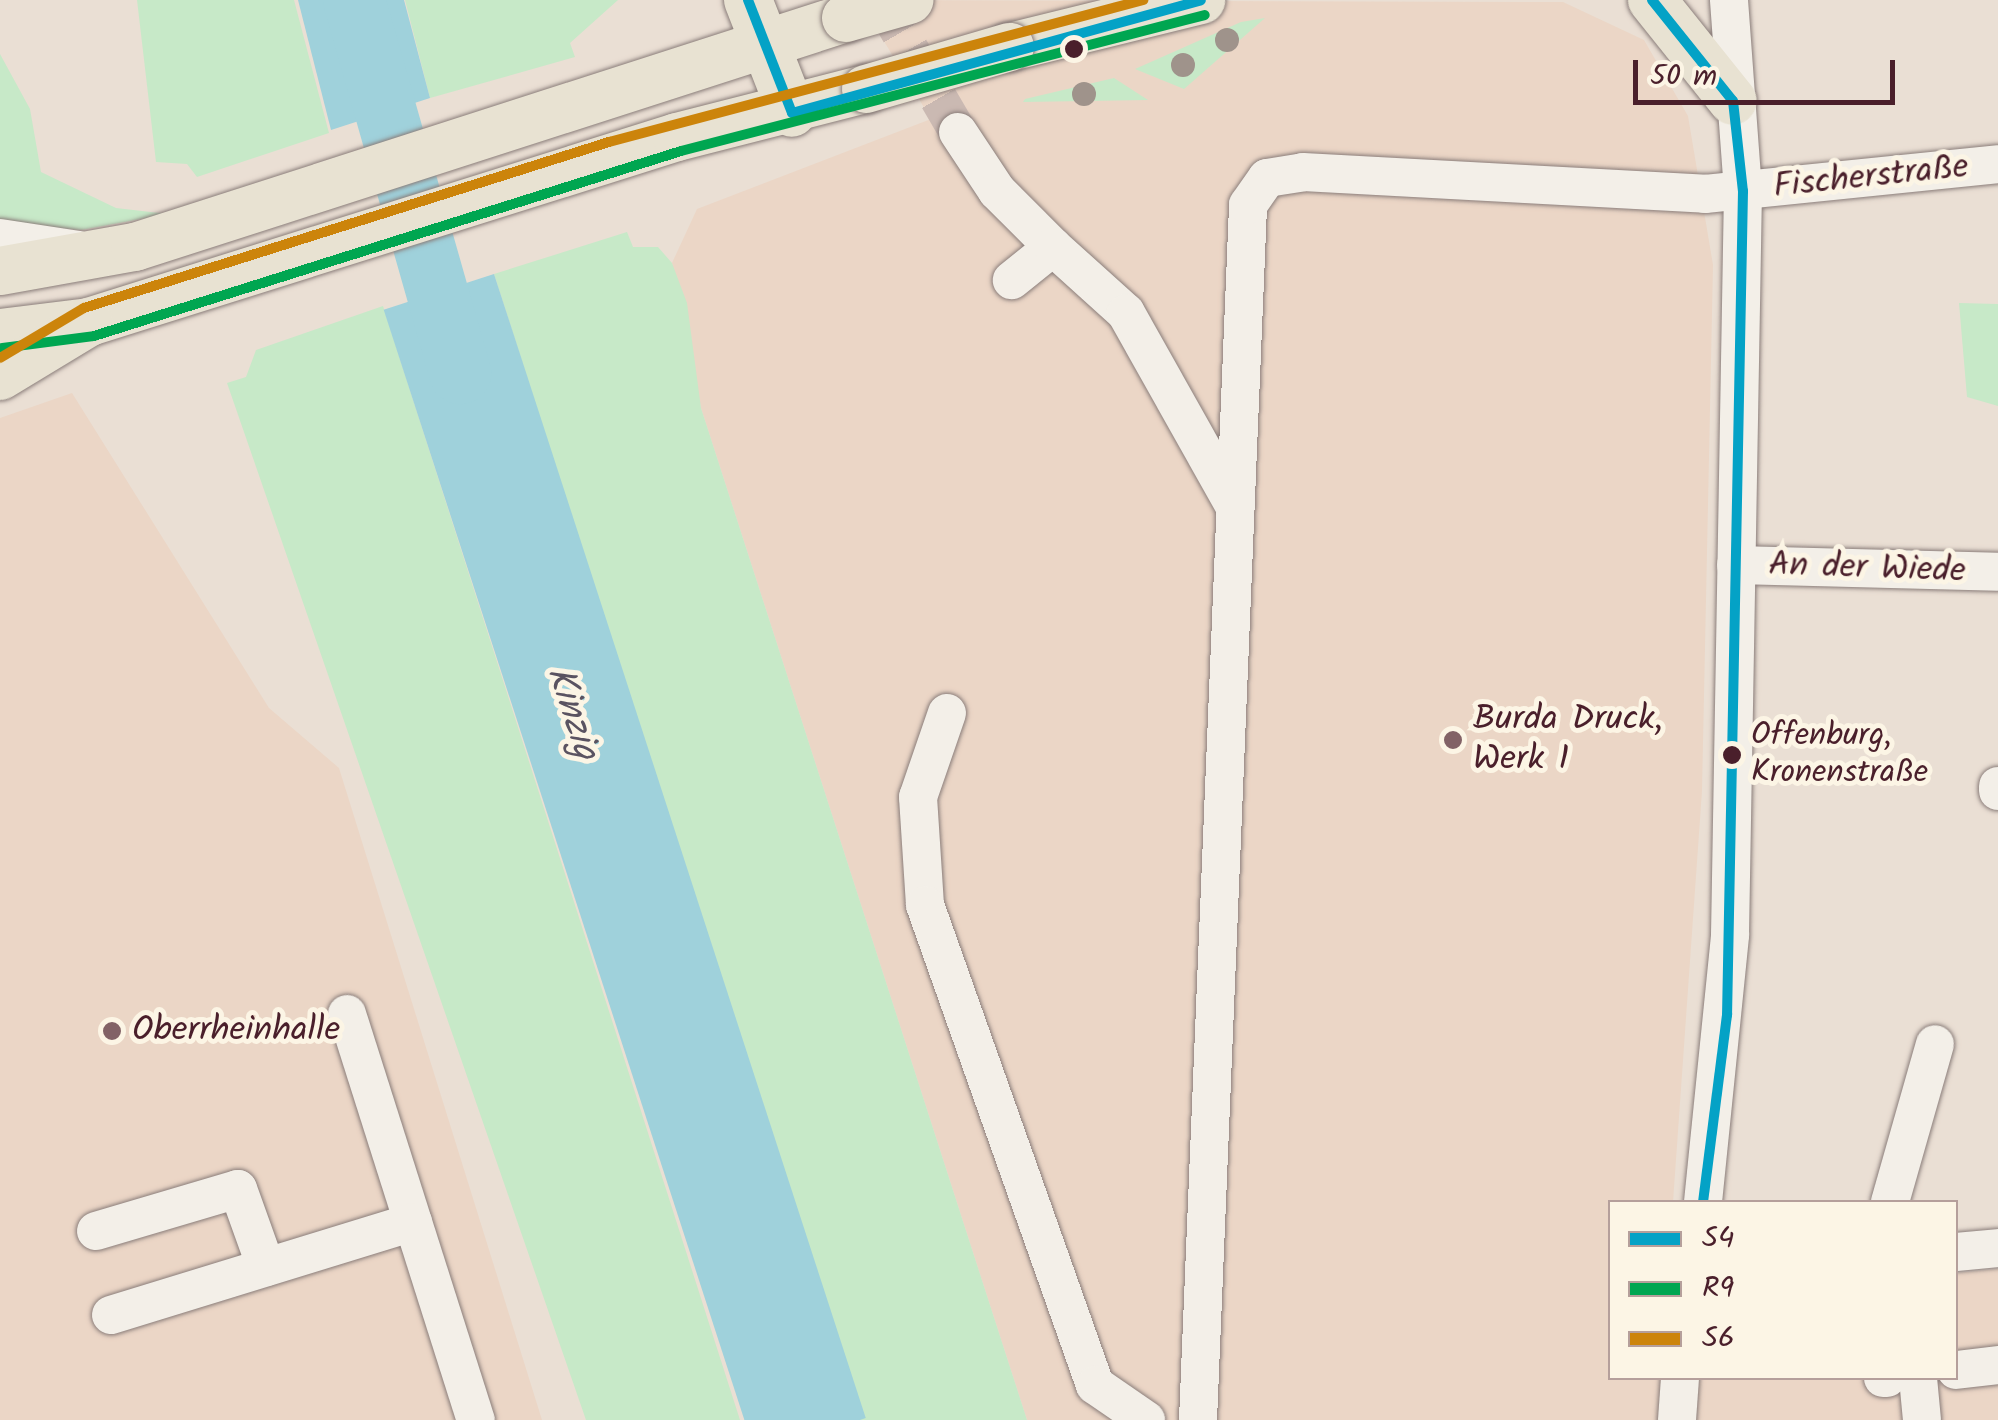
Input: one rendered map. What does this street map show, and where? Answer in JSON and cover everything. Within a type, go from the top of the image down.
[{"type":"main road","points":[[0,271],[106,254],[595,100],[757,21],[846,18],[909,0]]},
{"type":"main road","points":[[0,334],[89,322],[614,156],[792,113],[1010,47],[1201,0]]},
{"type":"main road","points":[[1652,0],[1733,101]]},
{"type":"main road","points":[[757,21],[792,113]]},
{"type":"main road","points":[[0,376],[89,322]]},
{"type":"street","points":[[1703,1200],[1727,1016],[1743,192],[1733,101],[1729,0]]},
{"type":"street","points":[[958,132],[996,192],[1126,313],[1236,508],[1198,1420]]},
{"type":"street","name":"Fischerstraße","points":[[1236,508],[1248,206],[1268,178],[1743,192],[1998,164]]},
{"type":"street","points":[[0,238],[106,254]]},
{"type":"street","points":[[1012,280],[1054,247]]},
{"type":"street","name":"An der Wiede","points":[[1736,565],[1998,572]]},
{"type":"street","points":[[947,714],[918,797],[925,906],[1095,1385],[1146,1420]]},
{"type":"street","points":[[347,1014],[476,1420]]},
{"type":"street","points":[[1891,1200],[1935,1044]]},
{"type":"street","points":[[96,1231],[238,1189],[266,1267]]},
{"type":"street","points":[[111,1314],[413,1222]]},
{"type":"street","points":[[1958,1252],[1998,1248]]},
{"type":"street","points":[[1958,1370],[1998,1366]]},
{"type":"street","points":[[1677,1420],[1680,1380]]},
{"type":"street","points":[[1918,1380],[1922,1420]]},
{"type":"shaded area","points":[[859,0],[1563,2],[1644,40],[1688,116],[1713,265],[1702,791],[1673,1200],[1608,1200],[1608,1380],[1958,1380],[1958,1273],[1998,1269],[1998,1420],[1027,1420],[701,408],[672,263],[697,209],[931,119]]},
{"type":"shaded area","points":[[72,393],[269,708],[339,768],[542,1420],[0,1420],[0,418]]},
{"type":"green space","points":[[137,0],[294,0],[329,133],[197,177],[187,164],[156,162]]},
{"type":"green space","points":[[405,0],[618,0],[570,43],[575,57],[430,98]]},
{"type":"green space","points":[[1265,18],[1184,89],[1135,69],[1241,22]]},
{"type":"green space","points":[[0,54],[30,109],[41,172],[116,208],[168,214],[81,230],[0,224]]},
{"type":"green space","points":[[1114,78],[1148,100],[1023,102],[1025,99]]},
{"type":"green space","points":[[627,232],[633,247],[658,247],[672,263],[687,303],[701,408],[1027,1420],[860,1420],[494,274]]},
{"type":"green space","points":[[1959,303],[1998,304],[1998,406],[1967,397]]},
{"type":"green space","points":[[383,306],[740,1420],[586,1420],[227,383],[246,377],[256,350]]},
{"type":"water","points":[[298,0],[404,0],[430,98],[331,130]]},
{"type":"water","points":[[494,274],[866,1418],[744,1420],[384,310]]},
{"type":"waterway","name":"Kinzig","points":[[354,0],[460,373]]},
{"type":"tunnel","points":[[881,0],[958,132]]},
{"type":"transit line","name":"S4","points":[[748,0],[792,113],[1201,0]]},
{"type":"transit line","name":"S6","points":[[0,358],[84,308],[609,142],[1143,0]]},
{"type":"transit line","name":"S4","points":[[1652,0],[1733,101],[1743,191],[1727,1015],[1703,1200]]},
{"type":"transit line","name":"R9","points":[[2,348],[94,336],[681,151],[1205,15]]},
{"type":"place","name":"Burda Druck, Werk 1","points":[[1453,740]]},
{"type":"place","name":"Offenburg, Kronenstraße","points":[[1732,755]]},
{"type":"place","name":"Oberrheinhalle","points":[[112,1031]]}]
